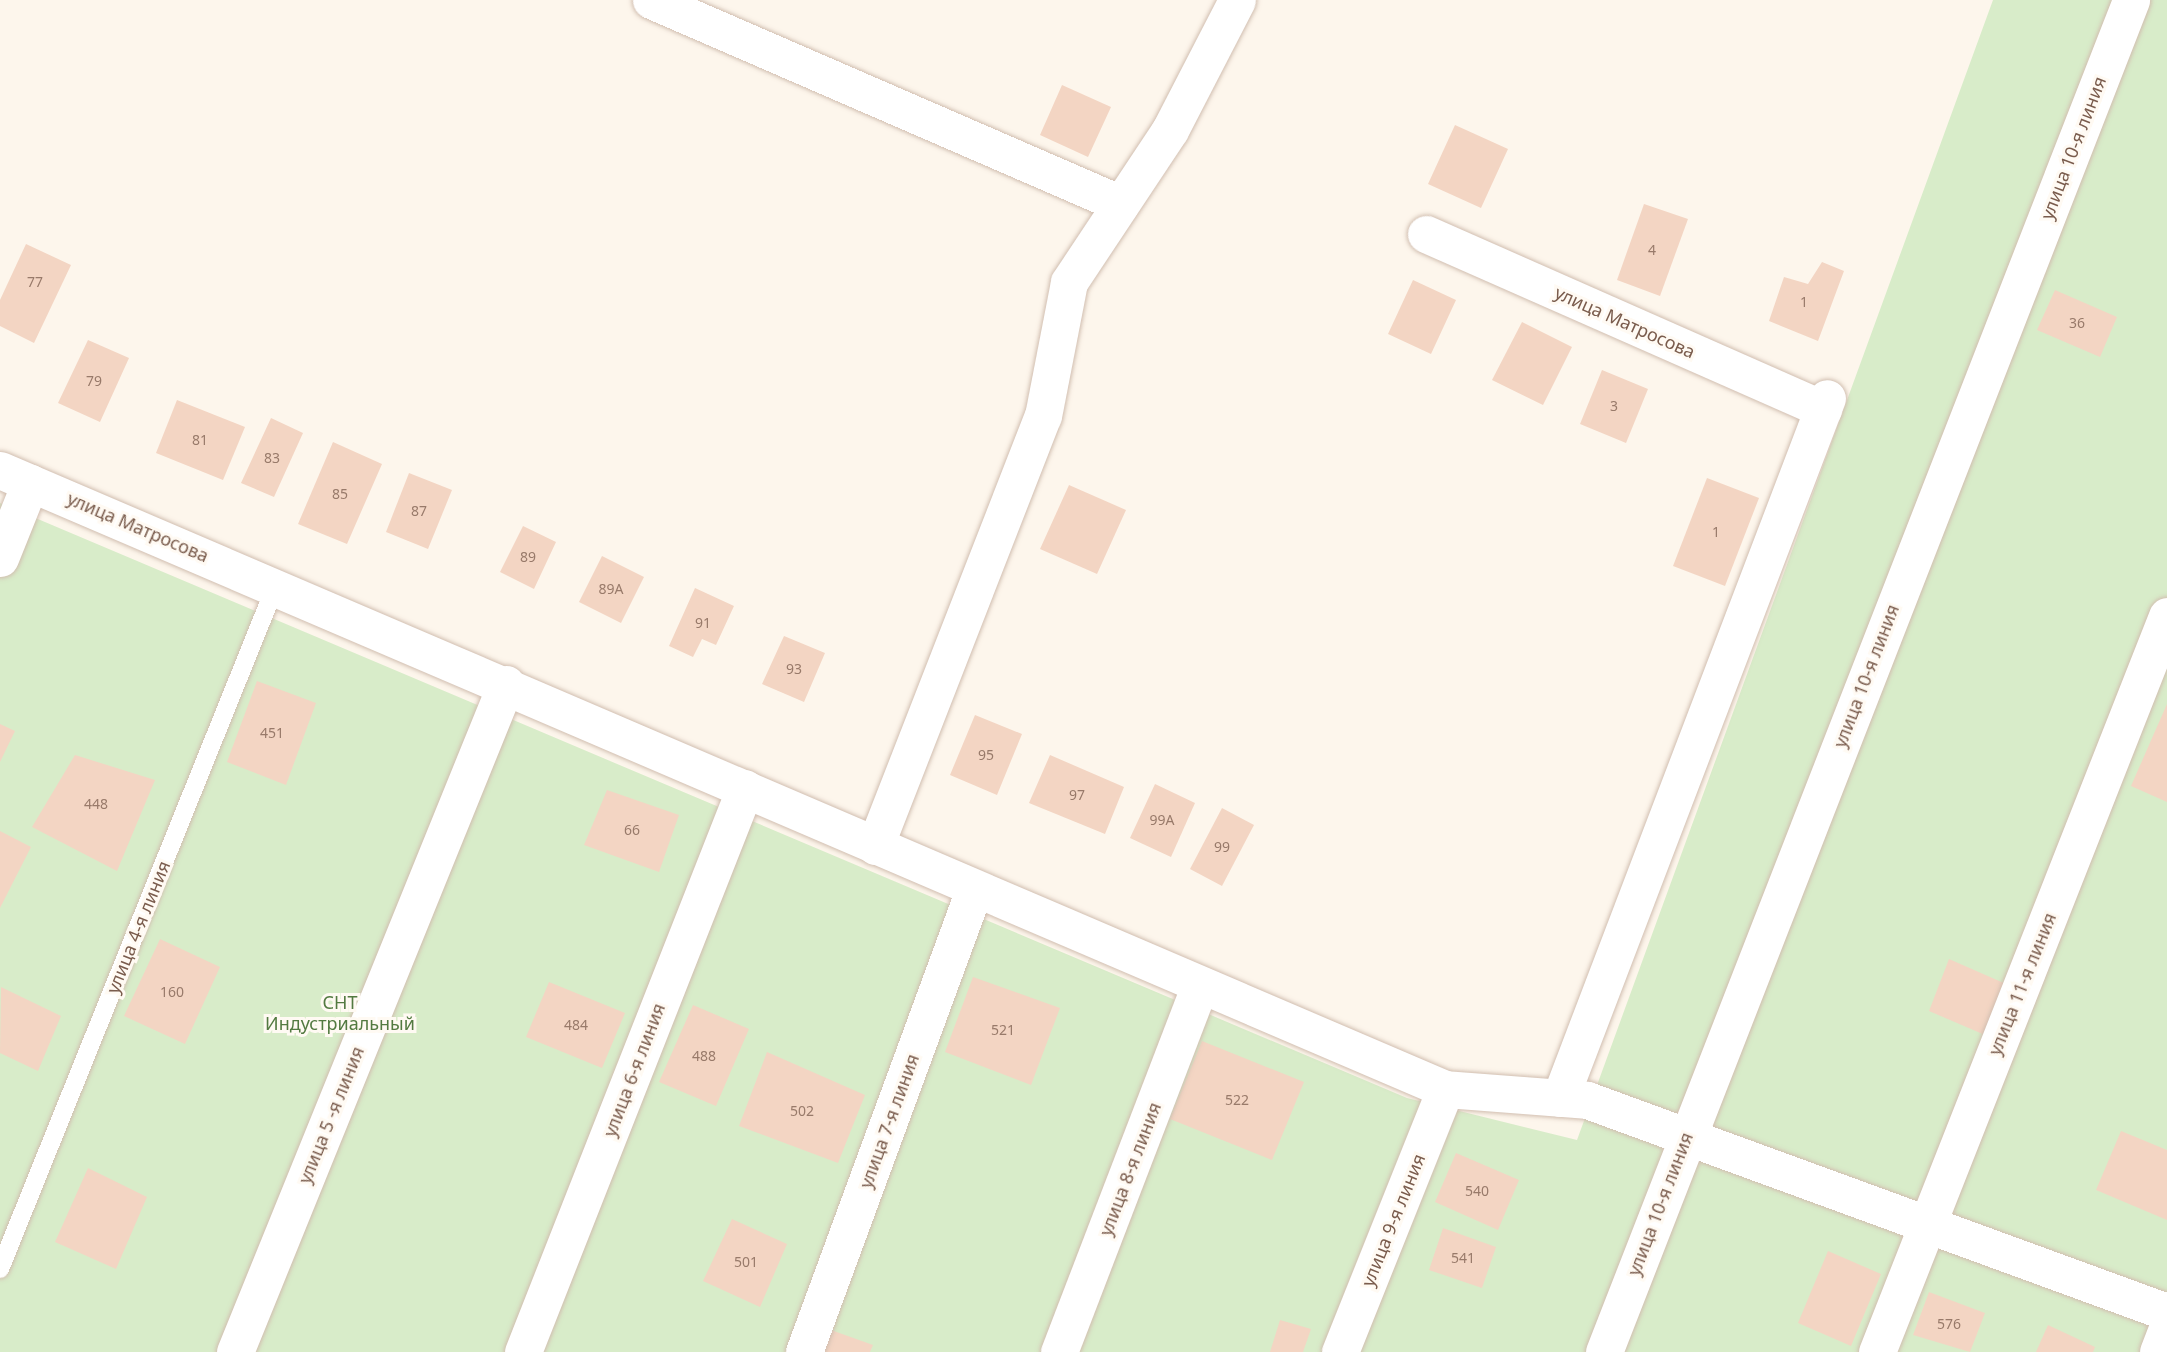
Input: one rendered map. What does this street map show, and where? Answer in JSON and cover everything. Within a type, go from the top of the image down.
[{"type":"street","points":[[651,0],[1121,204]]},
{"type":"street","points":[[875,846],[1043,416],[1069,282],[1170,131],[1237,0]]},
{"type":"street","name":"улица 10-я линия","points":[[1604,1352],[2131,0]]},
{"type":"street","name":"улица Матросова","points":[[1426,234],[1825,404],[1560,1098]]},
{"type":"street","points":[[0,558],[15,476]]},
{"type":"street","name":"улица Матросова","points":[[15,476],[506,684],[974,890],[1446,1089],[1587,1100],[2167,1312]]},
{"type":"street","name":"улица 11-я линия","points":[[1877,1352],[2167,616]]},
{"type":"street","name":"улица 5 -я линия","points":[[235,1352],[506,684]]},
{"type":"street","name":"улица 6-я линия","points":[[523,1352],[745,788]]},
{"type":"street","name":"улица 7-я линия","points":[[804,1352],[974,890]]},
{"type":"street","name":"улица 8-я линия","points":[[1059,1352],[1200,985]]},
{"type":"street","name":"улица 9-я линия","points":[[1340,1352],[1446,1089]]},
{"type":"street","points":[[2158,1352],[2167,1328]]},
{"type":"lane","name":"улица 4-я линия","points":[[0,1269],[276,585]]},
{"type":"green space","name":"СНТ Индустриальный","points":[[1993,0],[2167,0],[2167,1352],[0,1352],[0,503],[1407,1098],[1577,1140]]},
{"type":"building","points":[[1062,85],[1111,107],[1088,157],[1040,135]]},
{"type":"building","points":[[1455,125],[1508,149],[1481,208],[1428,184]]},
{"type":"building","points":[[1644,204],[1688,219],[1660,296],[1617,280]]},
{"type":"building","points":[[26,244],[71,265],[34,343],[0,326],[0,300]]},
{"type":"building","points":[[1822,262],[1844,271],[1818,341],[1769,321],[1784,277],[1808,284]]},
{"type":"building","points":[[1413,280],[1456,300],[1431,354],[1388,334]]},
{"type":"building","points":[[2055,290],[2117,317],[2100,357],[2037,330]]},
{"type":"building","points":[[1522,322],[1572,347],[1543,405],[1492,380]]},
{"type":"building","points":[[88,340],[129,358],[100,422],[58,403]]},
{"type":"building","points":[[1602,370],[1648,389],[1626,443],[1580,424]]},
{"type":"building","points":[[177,400],[245,427],[223,480],[156,453]]},
{"type":"building","points":[[271,418],[303,433],[274,497],[241,483]]},
{"type":"building","points":[[333,442],[382,464],[347,544],[298,524]]},
{"type":"building","points":[[409,473],[452,490],[428,549],[386,532]]},
{"type":"building","points":[[1707,478],[1759,498],[1725,586],[1673,566]]},
{"type":"building","points":[[1069,485],[1126,510],[1097,574],[1040,549]]},
{"type":"building","points":[[523,526],[556,542],[534,589],[500,572]]},
{"type":"building","points":[[602,556],[644,577],[621,623],[579,602]]},
{"type":"building","points":[[695,588],[734,606],[716,645],[702,639],[693,657],[669,646]]},
{"type":"building","points":[[784,636],[825,653],[804,702],[762,684]]},
{"type":"building","points":[[257,681],[316,703],[286,785],[227,762]]},
{"type":"building","points":[[2167,704],[2167,802],[2131,786]]},
{"type":"building","points":[[975,715],[1022,734],[997,795],[950,775]]},
{"type":"building","points":[[0,724],[15,731],[0,762]]},
{"type":"building","points":[[75,755],[155,780],[117,871],[32,827]]},
{"type":"building","points":[[1050,755],[1124,787],[1105,834],[1029,803]]},
{"type":"building","points":[[1155,784],[1195,803],[1171,857],[1130,838]]},
{"type":"building","points":[[607,790],[679,815],[659,872],[584,845]]},
{"type":"building","points":[[1222,808],[1254,825],[1222,886],[1190,869]]},
{"type":"building","points":[[0,831],[31,847],[0,908]]},
{"type":"building","points":[[160,939],[220,967],[185,1044],[124,1016]]},
{"type":"building","points":[[1949,959],[2006,984],[1985,1035],[1929,1011]]},
{"type":"building","points":[[973,977],[1060,1008],[1031,1085],[945,1052]]},
{"type":"building","points":[[549,982],[625,1013],[602,1068],[526,1037]]},
{"type":"building","points":[[1,987],[61,1016],[38,1071],[0,1053]]},
{"type":"building","points":[[693,1005],[749,1029],[716,1106],[659,1082]]},
{"type":"building","points":[[1202,1041],[1304,1082],[1272,1160],[1170,1119]]},
{"type":"building","points":[[767,1052],[865,1095],[838,1163],[739,1126]]},
{"type":"building","points":[[2121,1131],[2167,1150],[2167,1220],[2096,1190]]},
{"type":"building","points":[[1456,1153],[1519,1180],[1498,1230],[1435,1202]]},
{"type":"building","points":[[88,1168],[147,1197],[116,1269],[55,1242]]},
{"type":"building","points":[[732,1219],[787,1244],[760,1307],[703,1281]]},
{"type":"building","points":[[1443,1228],[1496,1247],[1482,1288],[1429,1270]]},
{"type":"building","points":[[1828,1251],[1881,1274],[1851,1346],[1798,1323]]},
{"type":"building","points":[[1929,1292],[1985,1313],[1970,1352],[1913,1335]]},
{"type":"building","points":[[1280,1320],[1311,1329],[1303,1352],[1270,1352]]},
{"type":"building","points":[[817,1325],[873,1345],[870,1352],[809,1352]]},
{"type":"building","points":[[2048,1325],[2095,1347],[2093,1352],[2036,1352]]}]
